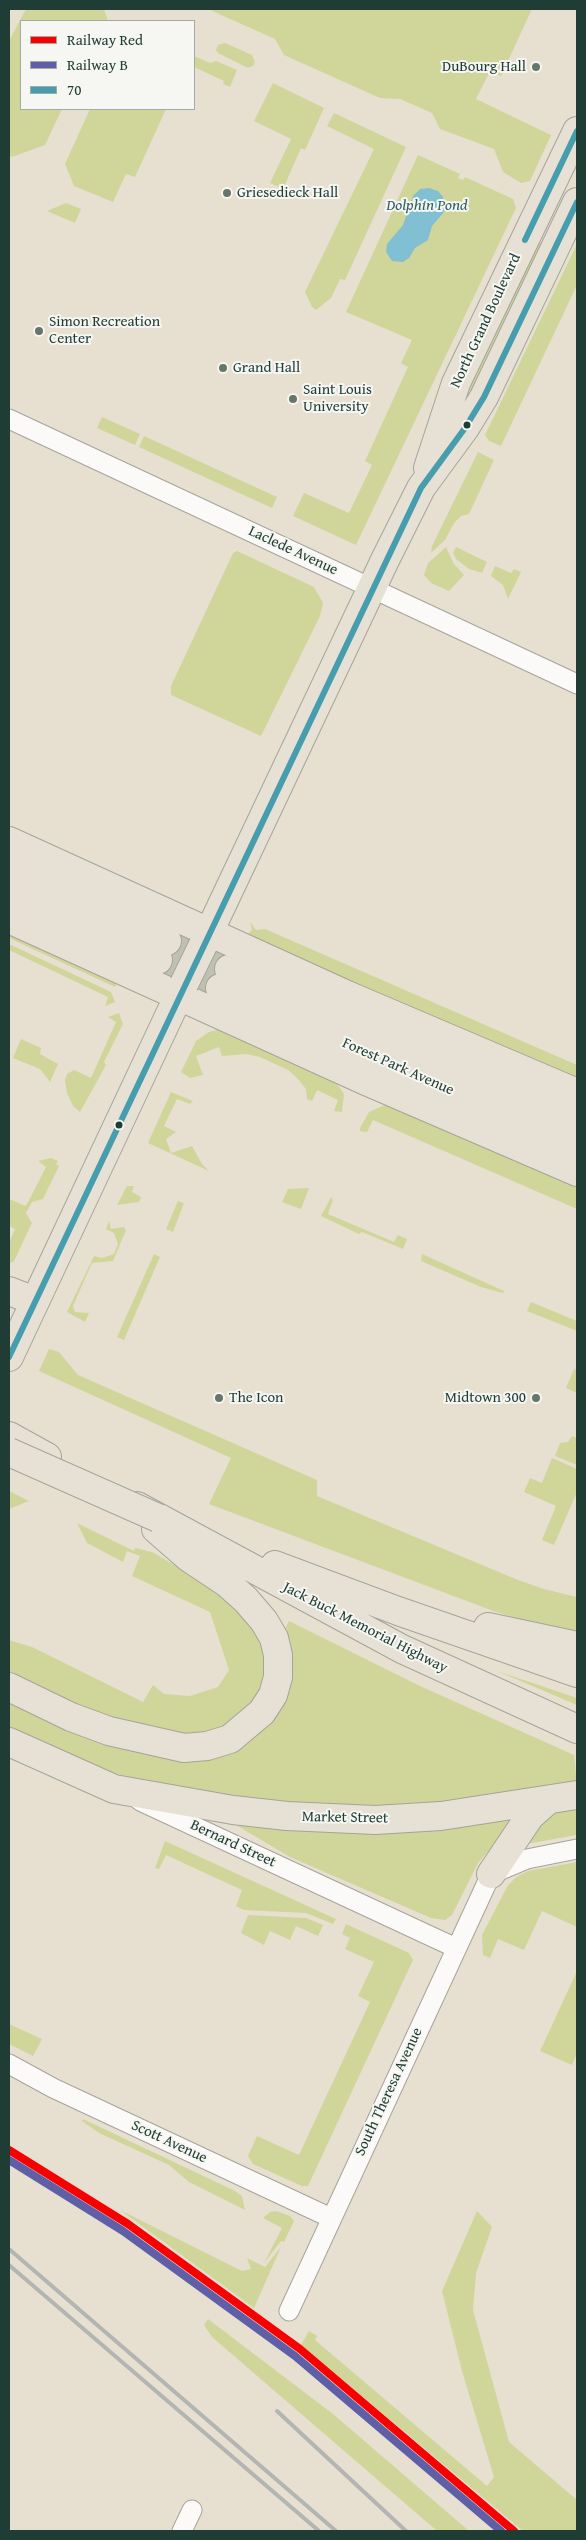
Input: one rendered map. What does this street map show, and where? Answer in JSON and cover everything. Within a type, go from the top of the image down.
[{"type":"main road","name":"North Grand Boulevard","points":[[422,488],[442,420],[456,383],[577,131]]},
{"type":"main road","name":"North Grand Boulevard","points":[[9,1357],[372,588],[422,488],[465,428],[484,397],[577,202]]},
{"type":"main road","points":[[9,842],[206,938],[347,995],[577,1093]]},
{"type":"main road","points":[[9,868],[162,951],[9,892]]},
{"type":"main road","points":[[9,919],[181,990],[577,1172]]},
{"type":"main road","name":"Forest Park Avenue","points":[[577,1122],[224,979],[577,1146]]},
{"type":"main road","points":[[9,1290],[35,1301]]},
{"type":"main road","name":"Jack Buck Memorial Highway","points":[[9,1436],[359,1627],[465,1679],[577,1729]]},
{"type":"main road","name":"Jack Buck Memorial Highway","points":[[9,1452],[219,1543],[398,1612],[577,1673]]},
{"type":"main road","points":[[9,1687],[62,1713],[109,1731],[184,1748],[207,1746],[230,1739],[262,1712],[273,1695],[278,1677],[278,1655],[274,1638],[264,1621],[246,1600],[227,1583],[188,1557],[121,1498]]},
{"type":"main road","points":[[398,1612],[456,1620],[577,1646]]},
{"type":"main road","name":"Bernard Street","points":[[9,1742],[114,1789]]},
{"type":"main road","name":"Market Street","points":[[114,1789],[233,1810],[335,1819],[375,1820],[441,1816],[577,1795]]},
{"type":"main road","points":[[491,1874],[530,1816],[548,1800]]},
{"type":"street","name":"Laclede Avenue","points":[[9,419],[577,684]]},
{"type":"street","name":"Bernard Street","points":[[114,1789],[456,1948]]},
{"type":"street","points":[[491,1874],[527,1859],[577,1849]]},
{"type":"street","name":"South Theresa Avenue","points":[[289,2312],[491,1874]]},
{"type":"street","name":"Scott Avenue","points":[[9,2064],[53,2088],[331,2218]]},
{"type":"street","points":[[182,2531],[192,2510]]},
{"type":"green space","points":[[26,9],[104,9],[108,20],[20,20]]},
{"type":"green space","points":[[208,9],[532,9],[501,76],[490,71],[476,99],[551,135],[530,181],[521,183],[503,172],[494,149],[440,129],[432,113],[400,99],[380,98],[284,55],[275,39]]},
{"type":"green space","points":[[20,20],[20,110],[62,110],[45,145],[12,157],[9,155],[9,41]]},
{"type":"green space","points":[[225,43],[252,55],[255,62],[253,66],[248,68],[218,53],[216,50],[218,45]]},
{"type":"green space","points":[[195,56],[210,63],[216,61],[237,70],[230,87],[223,84],[224,81],[195,67]]},
{"type":"green space","points":[[273,83],[324,108],[305,150],[301,148],[283,189],[270,183],[291,139],[254,121]]},
{"type":"green space","points":[[90,110],[166,110],[135,177],[126,174],[113,202],[74,186],[65,164]]},
{"type":"green space","points":[[334,113],[406,147],[345,280],[340,279],[331,298],[316,310],[312,307],[305,292],[374,149],[327,126]]},
{"type":"green space","points":[[418,155],[460,174],[458,178],[463,180],[465,177],[513,199],[516,208],[356,545],[293,516],[304,493],[349,513],[372,465],[365,461],[408,367],[401,363],[412,340],[346,312]]},
{"type":"green space","points":[[66,203],[81,209],[75,223],[47,211]]},
{"type":"green space","points":[[534,240],[545,245],[472,393],[467,390]]},
{"type":"green space","points":[[577,244],[577,285],[501,446],[489,441],[485,435]]},
{"type":"green space","points":[[102,417],[140,434],[135,445],[97,428]]},
{"type":"green space","points":[[144,436],[277,497],[272,508],[139,447]]},
{"type":"green space","points":[[478,452],[494,460],[469,514],[461,516],[454,523],[445,540],[431,553],[432,546]]},
{"type":"green space","points":[[446,547],[454,564],[464,575],[449,591],[431,583],[424,575],[428,563]]},
{"type":"green space","points":[[456,547],[487,562],[482,573],[469,569],[456,559],[453,553]]},
{"type":"green space","points":[[237,551],[314,587],[323,603],[320,616],[261,736],[171,695],[171,686],[233,553]]},
{"type":"green space","points":[[495,566],[511,573],[514,569],[521,572],[508,599],[503,585],[491,576]]},
{"type":"green space","points":[[250,922],[256,930],[265,929],[577,1065],[577,1083],[260,945],[247,935],[252,930]]},
{"type":"green space","points":[[9,932],[118,982],[115,987],[9,938]]},
{"type":"green space","points":[[9,944],[111,992],[115,1002],[105,1006],[108,997],[9,950]]},
{"type":"green space","points":[[119,1013],[123,1024],[104,1062],[106,1065],[80,1112],[73,1106],[67,1093],[65,1080],[67,1074],[74,1070],[91,1078],[116,1022],[108,1017]]},
{"type":"green space","points":[[221,1029],[334,1079],[344,1094],[342,1112],[334,1111],[338,1100],[317,1090],[312,1101],[307,1099],[306,1089],[288,1070],[260,1057],[246,1054],[222,1056],[219,1047],[196,1056],[203,1075],[190,1078],[181,1072],[196,1041],[209,1032]]},
{"type":"green space","points":[[21,1039],[41,1048],[40,1054],[58,1064],[50,1082],[40,1069],[13,1058]]},
{"type":"green space","points":[[171,1092],[193,1101],[190,1104],[177,1099],[164,1126],[176,1132],[166,1139],[171,1153],[192,1146],[202,1164],[209,1171],[148,1143]]},
{"type":"green space","points":[[389,1103],[577,1184],[577,1209],[373,1120],[367,1132],[360,1131],[369,1112]]},
{"type":"green space","points":[[51,1158],[58,1161],[56,1164],[59,1166],[43,1199],[32,1202],[26,1213],[32,1223],[14,1261],[9,1264],[9,1243],[15,1229],[9,1226],[9,1199],[26,1206],[46,1167],[38,1161]]},
{"type":"green space","points":[[127,1186],[134,1186],[132,1192],[141,1197],[139,1202],[117,1205]]},
{"type":"green space","points":[[309,1188],[301,1209],[282,1202],[288,1189]]},
{"type":"green space","points":[[331,1197],[333,1200],[328,1214],[394,1242],[398,1235],[407,1239],[403,1249],[362,1232],[359,1234],[321,1216]]},
{"type":"green space","points":[[178,1201],[184,1203],[173,1232],[166,1229]]},
{"type":"green space","points":[[109,1221],[111,1229],[124,1227],[126,1230],[113,1261],[92,1263],[73,1306],[75,1312],[89,1313],[85,1322],[67,1312],[94,1256],[102,1258],[114,1254],[118,1244],[114,1233],[106,1229]]},
{"type":"green space","points":[[154,1254],[160,1257],[124,1340],[117,1337]]},
{"type":"green space","points":[[422,1254],[504,1291],[503,1293],[481,1287],[421,1261]]},
{"type":"green space","points":[[531,1302],[577,1321],[577,1331],[527,1311]]},
{"type":"green space","points":[[49,1349],[59,1352],[78,1375],[317,1480],[317,1496],[518,1580],[577,1597],[577,1634],[545,1627],[496,1612],[209,1504],[231,1458],[39,1371]]},
{"type":"green space","points":[[574,1369],[577,1370],[577,1393],[566,1388]]},
{"type":"green space","points":[[572,1436],[577,1438],[577,1465],[555,1456],[560,1443],[568,1442]]},
{"type":"green space","points":[[552,1458],[577,1469],[577,1492],[554,1545],[542,1540],[556,1506],[524,1492],[530,1478],[542,1483]]},
{"type":"green space","points":[[9,1491],[29,1501],[9,1509]]},
{"type":"green space","points":[[77,1523],[134,1551],[135,1548],[152,1552],[213,1587],[231,1601],[265,1645],[267,1664],[261,1688],[255,1702],[234,1723],[209,1736],[179,1736],[131,1726],[22,1683],[9,1672],[9,1640],[32,1647],[143,1702],[153,1685],[164,1694],[190,1696],[218,1687],[229,1670],[210,1612],[132,1576],[140,1556],[127,1551],[123,1562],[87,1543]]},
{"type":"green space","points":[[289,1621],[420,1686],[574,1755],[577,1785],[390,1809],[263,1803],[137,1779],[106,1771],[9,1727],[9,1701],[227,1751],[288,1643],[286,1627]]},
{"type":"green space","points":[[497,1671],[577,1698],[577,1705]]},
{"type":"green space","points":[[577,1806],[577,1835],[526,1844],[542,1816]]},
{"type":"green space","points":[[515,1818],[500,1843],[489,1850],[478,1863],[452,1915],[445,1920],[431,1918],[290,1857],[236,1825],[237,1821]]},
{"type":"green space","points":[[165,1841],[336,1919],[333,1924],[306,1913],[244,1910],[236,1906],[242,1890],[166,1855],[159,1869],[155,1868]]},
{"type":"green space","points":[[577,1862],[577,1927],[542,1911],[524,1950],[498,1939],[490,1958],[483,1955],[482,1935],[507,1887],[516,1877],[528,1871]]},
{"type":"green space","points":[[248,1915],[306,1918],[323,1925],[318,1936],[296,1926],[290,1940],[270,1931],[264,1945],[241,1933]]},
{"type":"green space","points":[[346,1924],[409,1953],[413,1960],[308,2186],[302,2186],[253,2164],[248,2156],[257,2136],[299,2155],[370,2002],[358,1996],[374,1962],[345,1949],[350,1938],[342,1934]]},
{"type":"green space","points":[[577,1971],[577,2053],[572,2065],[540,2051]]},
{"type":"green space","points":[[9,2024],[42,2039],[33,2056],[9,2044]]},
{"type":"green space","points":[[83,2119],[235,2191],[242,2196],[245,2210],[189,2182],[169,2165],[99,2133],[82,2121]]},
{"type":"green space","points":[[120,2210],[242,2271],[251,2269],[247,2258],[265,2267],[281,2247],[254,2308]]},
{"type":"green space","points":[[276,2211],[290,2216],[294,2221],[284,2242],[281,2241],[264,2263],[282,2228],[263,2218],[270,2212]]},
{"type":"green space","points":[[477,2211],[492,2227],[476,2273],[473,2310],[509,2442],[577,2500],[577,2531],[523,2531],[301,2345],[309,2331],[317,2336],[315,2340],[487,2486],[494,2477],[462,2371],[442,2291]]},
{"type":"green space","points":[[208,2319],[333,2414],[469,2531],[437,2531],[212,2337],[204,2325]]},
{"type":"water","name":"Dolphin Pond","points":[[429,188],[438,191],[443,197],[444,212],[432,226],[428,240],[415,248],[409,258],[403,262],[392,261],[386,252],[387,244],[403,225],[413,196],[420,189]]},
{"type":"tunnel","points":[[167,941],[229,969]]},
{"type":"tunnel","points":[[158,960],[220,988]]},
{"type":"railway","points":[[9,2249],[336,2531]]},
{"type":"railway","points":[[9,2265],[319,2531]]},
{"type":"railway","points":[[277,2411],[406,2531]]},
{"type":"rail line","name":"Red","points":[[9,2150],[128,2224],[300,2349],[514,2531]]},
{"type":"rail line","name":"B","points":[[9,2160],[123,2231],[295,2356],[501,2531]]},
{"type":"transit line","name":"70","points":[[525,240],[577,131]]},
{"type":"transit line","name":"70","points":[[9,1357],[421,488],[465,428],[484,397],[577,202]]},
{"type":"place","name":"DuBourg Hall","points":[[536,67]]},
{"type":"place","name":"Griesedieck Hall","points":[[227,193]]},
{"type":"place","name":"Simon Recreation Center","points":[[39,331]]},
{"type":"place","name":"Grand Hall","points":[[223,368]]},
{"type":"place","name":"Saint Louis University","points":[[293,399]]},
{"type":"place","name":"The Icon","points":[[219,1398]]},
{"type":"place","name":"Midtown 300","points":[[536,1398]]}]
